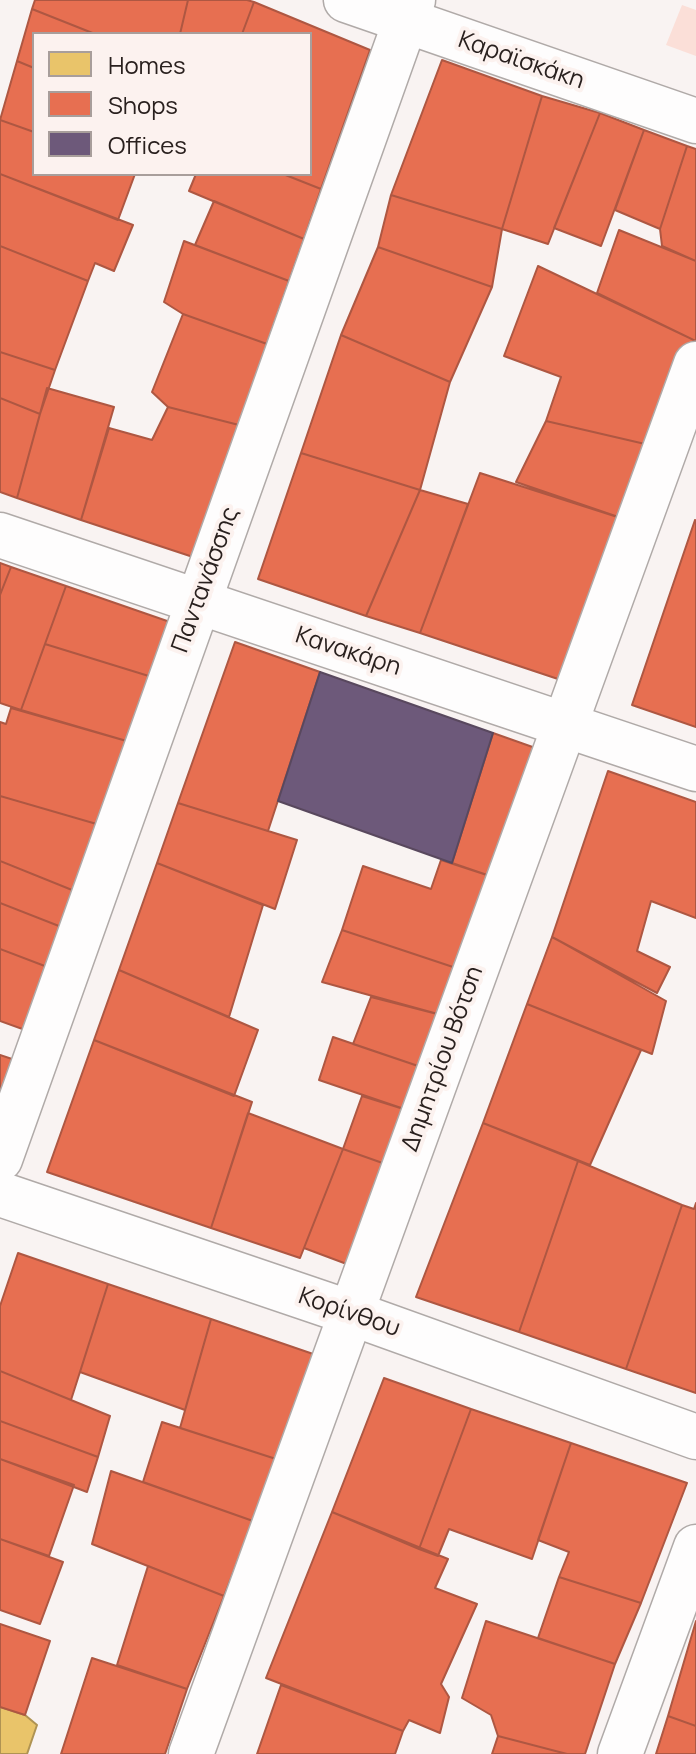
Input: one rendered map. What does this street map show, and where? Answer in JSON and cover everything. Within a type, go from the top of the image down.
[{"type":"street","name":"Καραϊσκάκη","points":[[346,0],[410,10],[696,121]]},
{"type":"street","name":"Παντανάσσης","points":[[0,1159],[410,10]]},
{"type":"street","name":"Δημητρίου Βότση","points":[[191,1754],[696,364]]},
{"type":"street","name":"Κανακάρη","points":[[0,535],[696,769]]},
{"type":"street","name":"Κορίνθου","points":[[0,1194],[351,1313],[696,1437]]},
{"type":"street","points":[[620,1754],[696,1547]]},
{"type":"shaded area","points":[[682,5],[696,10],[696,56],[666,45]]},
{"type":"building: Homes","points":[[0,1707],[25,1715],[37,1725],[27,1754],[0,1754]]},
{"type":"building: Shops","points":[[35,0],[188,0],[180,32],[90,32],[32,9]]},
{"type":"building: Shops","points":[[188,0],[254,2],[243,32],[180,32]]},
{"type":"building: Shops","points":[[254,2],[370,50],[321,189],[288,176],[312,176],[312,32],[243,32]]},
{"type":"building: Shops","points":[[32,9],[90,32],[32,32],[32,67],[17,61]]},
{"type":"building: Shops","points":[[442,60],[542,96],[502,229],[391,195]]},
{"type":"building: Shops","points":[[17,61],[32,67],[32,131],[0,120]]},
{"type":"building: Shops","points":[[542,96],[600,113],[548,244],[502,229]]},
{"type":"building: Shops","points":[[600,113],[644,130],[601,246],[554,228]]},
{"type":"building: Shops","points":[[0,120],[32,131],[32,176],[134,176],[118,220],[0,174]]},
{"type":"building: Shops","points":[[644,130],[687,146],[660,229],[615,210]]},
{"type":"building: Shops","points":[[687,146],[696,149],[696,261],[662,246],[660,229]]},
{"type":"building: Shops","points":[[0,174],[133,225],[114,271],[95,263],[88,281],[0,246]]},
{"type":"building: Shops","points":[[195,176],[288,176],[321,189],[304,239],[189,191]]},
{"type":"building: Shops","points":[[391,195],[502,229],[492,287],[378,247]]},
{"type":"building: Shops","points":[[214,201],[304,239],[289,281],[195,245]]},
{"type":"building: Shops","points":[[619,230],[696,261],[696,341],[597,293]]},
{"type":"building: Shops","points":[[184,241],[289,281],[267,344],[183,314],[164,302]]},
{"type":"building: Shops","points":[[0,246],[88,281],[55,370],[0,352]]},
{"type":"building: Shops","points":[[378,247],[492,287],[450,382],[341,335]]},
{"type":"building: Shops","points":[[538,266],[696,341],[658,447],[546,421],[561,377],[504,356]]},
{"type":"building: Shops","points":[[183,314],[267,344],[239,425],[168,407],[152,392]]},
{"type":"building: Shops","points":[[341,335],[450,382],[420,490],[301,453]]},
{"type":"building: Shops","points":[[0,352],[55,370],[40,414],[0,398]]},
{"type":"building: Shops","points":[[47,388],[114,407],[81,520],[17,498]]},
{"type":"building: Shops","points":[[0,398],[40,414],[17,498],[0,492]]},
{"type":"building: Shops","points":[[168,407],[239,425],[193,557],[81,520],[109,428],[152,440]]},
{"type":"building: Shops","points":[[546,421],[658,447],[630,521],[516,482]]},
{"type":"building: Shops","points":[[301,453],[420,490],[366,616],[258,579]]},
{"type":"building: Shops","points":[[480,473],[630,521],[570,683],[420,633]]},
{"type":"building: Shops","points":[[420,490],[468,504],[420,633],[366,616]]},
{"type":"building: Shops","points":[[696,521],[696,727],[632,705]]},
{"type":"building: Shops","points":[[0,563],[11,567],[0,595]]},
{"type":"building: Shops","points":[[11,567],[66,586],[21,710],[0,703],[0,595]]},
{"type":"building: Shops","points":[[66,586],[170,622],[152,677],[45,644]]},
{"type":"building: Shops","points":[[235,642],[320,672],[268,831],[178,803]]},
{"type":"building: Shops","points":[[45,644],[152,677],[130,742],[21,710]]},
{"type":"building: Shops","points":[[11,708],[130,742],[100,825],[0,796],[0,722],[6,724]]},
{"type":"building: Shops","points":[[493,733],[541,750],[493,877],[452,863]]},
{"type":"building: Shops","points":[[608,771],[696,802],[696,918],[651,901],[637,951],[670,967],[657,993],[552,937]]},
{"type":"building: Shops","points":[[0,796],[100,825],[77,892],[0,861]]},
{"type":"building: Shops","points":[[178,803],[297,840],[275,909],[157,863]]},
{"type":"building: Shops","points":[[441,860],[493,877],[462,970],[342,930],[363,866],[431,889]]},
{"type":"building: Shops","points":[[0,861],[77,892],[64,928],[0,903]]},
{"type":"building: Shops","points":[[157,863],[263,905],[229,1017],[119,970]]},
{"type":"building: Shops","points":[[0,903],[64,928],[50,968],[0,949]]},
{"type":"building: Shops","points":[[342,930],[462,970],[445,1016],[322,982]]},
{"type":"building: Shops","points":[[552,937],[666,1001],[652,1054],[527,1004]]},
{"type":"building: Shops","points":[[0,949],[50,968],[28,1031],[0,1021]]},
{"type":"building: Shops","points":[[119,970],[258,1030],[234,1096],[94,1040]]},
{"type":"building: Shops","points":[[371,997],[445,1016],[424,1068],[353,1044]]},
{"type":"building: Shops","points":[[527,1004],[641,1050],[590,1165],[483,1123]]},
{"type":"building: Shops","points":[[333,1037],[424,1068],[410,1111],[319,1080]]},
{"type":"building: Shops","points":[[94,1040],[252,1102],[211,1228],[47,1172]]},
{"type":"building: Shops","points":[[0,1055],[18,1061],[0,1112]]},
{"type":"building: Shops","points":[[362,1096],[410,1111],[391,1166],[343,1149]]},
{"type":"building: Shops","points":[[248,1113],[343,1149],[300,1258],[211,1228]]},
{"type":"building: Shops","points":[[483,1123],[578,1161],[519,1332],[416,1297]]},
{"type":"building: Shops","points":[[343,1149],[391,1166],[352,1266],[304,1248]]},
{"type":"building: Shops","points":[[578,1161],[682,1205],[626,1369],[519,1332]]},
{"type":"building: Shops","points":[[696,1203],[696,1393],[626,1369],[682,1205],[694,1209]]},
{"type":"building: Shops","points":[[18,1253],[108,1284],[71,1400],[0,1371],[0,1306]]},
{"type":"building: Shops","points":[[108,1284],[211,1319],[185,1410],[80,1372]]},
{"type":"building: Shops","points":[[211,1319],[319,1356],[276,1459],[180,1428]]},
{"type":"building: Shops","points":[[0,1371],[110,1416],[98,1457],[0,1421]]},
{"type":"building: Shops","points":[[384,1378],[471,1409],[419,1549],[332,1512]]},
{"type":"building: Shops","points":[[471,1409],[571,1443],[532,1559],[449,1529],[438,1556],[419,1549]]},
{"type":"building: Shops","points":[[0,1421],[98,1457],[87,1492],[0,1459]]},
{"type":"building: Shops","points":[[162,1422],[276,1459],[253,1521],[143,1482]]},
{"type":"building: Shops","points":[[571,1443],[687,1483],[641,1603],[559,1577],[569,1552],[538,1540]]},
{"type":"building: Shops","points":[[0,1459],[74,1485],[49,1556],[0,1539]]},
{"type":"building: Shops","points":[[111,1471],[253,1521],[224,1596],[92,1544]]},
{"type":"building: Shops","points":[[332,1512],[448,1559],[435,1588],[477,1604],[441,1684],[449,1697],[440,1733],[409,1720],[403,1731],[266,1678]]},
{"type":"building: Shops","points":[[0,1539],[63,1562],[40,1624],[0,1610]]},
{"type":"building: Shops","points":[[148,1566],[224,1596],[187,1689],[117,1665]]},
{"type":"building: Shops","points":[[559,1577],[641,1603],[615,1664],[538,1638]]},
{"type":"building: Shops","points":[[486,1621],[615,1664],[585,1754],[567,1754],[498,1736],[491,1715],[462,1698]]},
{"type":"building: Shops","points":[[696,1621],[696,1726],[668,1716]]},
{"type":"building: Shops","points":[[0,1624],[50,1641],[25,1715],[0,1707]]},
{"type":"building: Shops","points":[[92,1658],[187,1689],[165,1754],[61,1754]]},
{"type":"building: Shops","points":[[281,1685],[403,1731],[395,1754],[257,1754]]},
{"type":"building: Shops","points":[[668,1716],[696,1726],[696,1754],[656,1754]]},
{"type":"building: Shops","points":[[498,1736],[567,1754],[492,1754]]},
{"type":"building: Offices","points":[[320,672],[493,733],[452,863],[278,801]]}]
